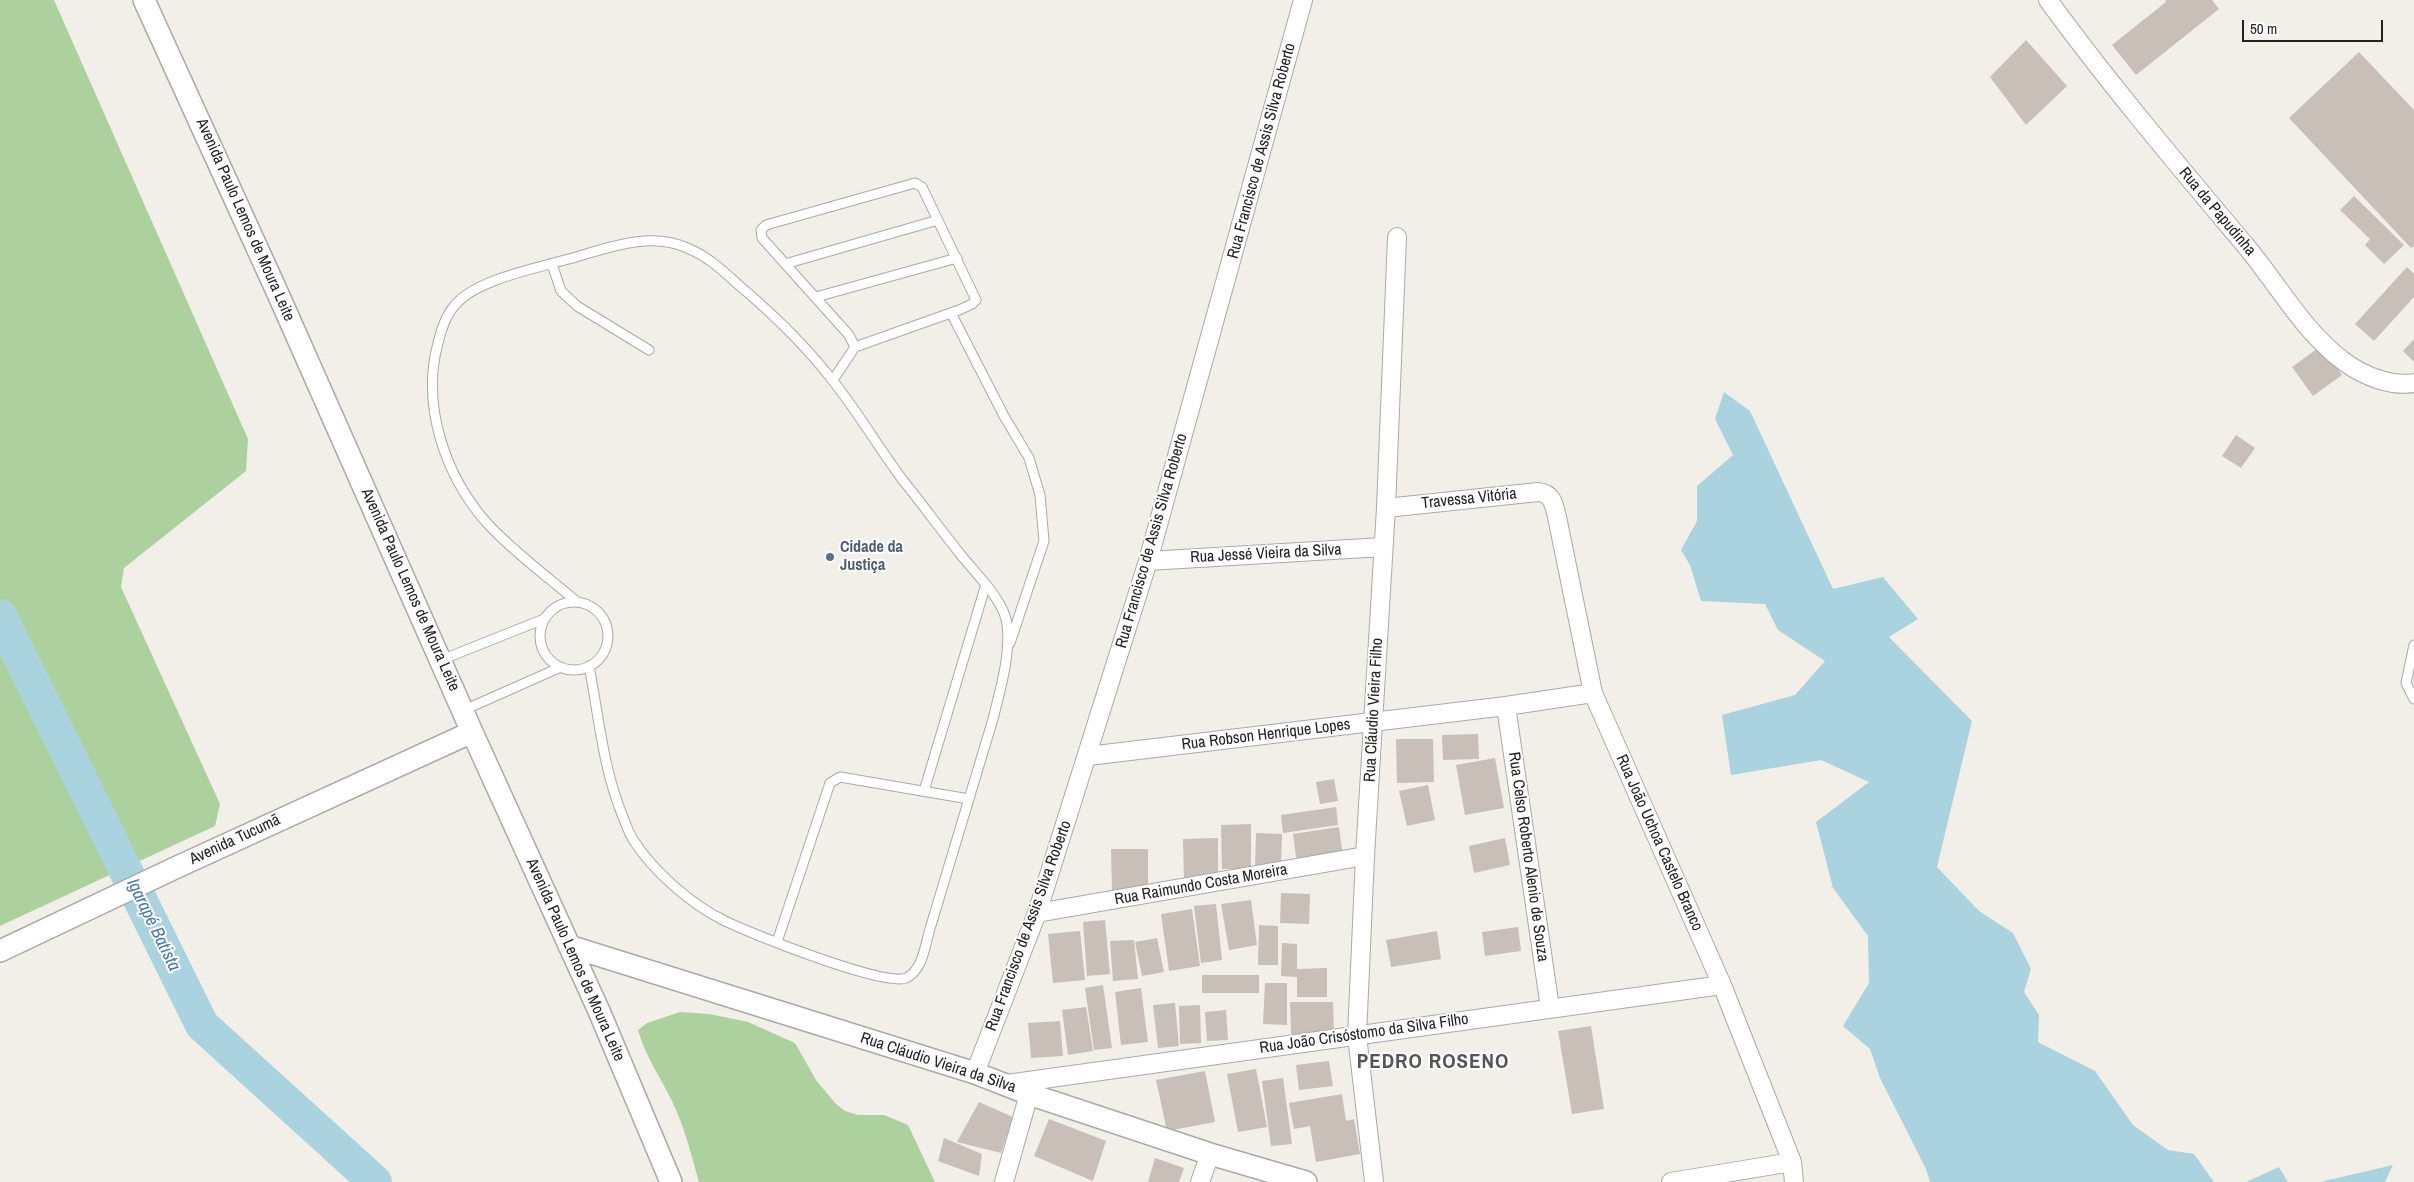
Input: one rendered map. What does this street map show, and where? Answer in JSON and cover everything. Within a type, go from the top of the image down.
[{"type":"street","name":"Avenida Paulo Lemos de Moura Leite","points":[[144,0],[570,946],[671,1182]]},
{"type":"street","name":"Rua Francisco de Assis Silva Roberto","points":[[975,1073],[1037,913],[1148,561],[1304,0]]},
{"type":"street","name":"Rua da Papudinha","points":[[2048,0],[2195,188],[2247,247],[2287,302],[2320,338],[2346,362],[2368,376],[2386,381],[2414,383]]},
{"type":"street","name":"Rua Cláudio Vieira Filho","points":[[1374,1182],[1358,1036],[1365,856],[1386,508],[1397,237]]},
{"type":"street","name":"Travessa Vitória","points":[[1386,508],[1538,492],[1545,492],[1551,497]]},
{"type":"street","name":"Rua João Uchoa Castelo Branco","points":[[1551,497],[1557,516],[1593,692],[1722,985],[1792,1162],[1794,1182]]},
{"type":"street","name":"Rua Jessé Vieira da Silva","points":[[1148,561],[1383,547]]},
{"type":"street","name":"Rua Robson Henrique Lopes","points":[[1088,756],[1373,723],[1506,706],[1593,692]]},
{"type":"street","name":"Rua Celso Roberto Alenio de Souza","points":[[1506,706],[1550,1008]]},
{"type":"street","name":"Avenida Tucumã","points":[[0,951],[175,868],[472,732]]},
{"type":"street","name":"Rua Raimundo Costa Moreira","points":[[1037,913],[1365,856]]},
{"type":"street","name":"Rua Cláudio Vieira da Silva","points":[[570,946],[975,1073],[1029,1094],[1210,1154],[1306,1182]]},
{"type":"street","name":"Rua João Crisóstomo da Silva Filho","points":[[1007,1084],[1722,985]]},
{"type":"street","points":[[1004,1182],[1029,1094]]},
{"type":"street","points":[[1200,1182],[1210,1154]]},
{"type":"street","points":[[1671,1182],[1792,1162]]},
{"type":"lane","points":[[833,380],[855,347],[952,313],[972,304],[976,300],[922,187],[915,183],[766,225],[761,230],[762,238],[850,335],[855,347]]},
{"type":"lane","points":[[785,264],[938,220]]},
{"type":"lane","points":[[544,619],[539,638],[542,647],[546,656],[561,667],[571,670],[589,666],[603,652],[608,634],[601,616],[586,604],[576,601],[487,523],[464,491],[448,459],[437,426],[431,389],[434,356],[442,326],[455,304],[477,289],[552,264],[639,241],[663,241],[687,247],[712,262],[775,316],[833,380],[895,470],[986,584],[1002,610],[1007,624],[1006,653],[1001,686],[919,965],[906,978],[897,980],[865,973],[777,942],[723,920],[673,886],[633,840],[613,793],[589,666]]},
{"type":"lane","points":[[816,297],[957,258]]},
{"type":"lane","points":[[552,264],[561,291],[577,306],[648,350]]},
{"type":"lane","points":[[952,313],[1004,416],[1029,458],[1040,495],[1044,541],[1006,653]]},
{"type":"lane","points":[[924,791],[986,584]]},
{"type":"lane","points":[[442,660],[544,619],[557,605],[576,601]]},
{"type":"lane","points":[[2414,645],[2406,683],[2414,699]]},
{"type":"lane","points":[[464,710],[561,667]]},
{"type":"lane","points":[[777,942],[830,783],[840,776],[969,799]]},
{"type":"green space","points":[[0,0],[54,0],[248,439],[246,471],[124,568],[121,587],[220,804],[215,826],[0,926]]},
{"type":"green space","points":[[680,1012],[709,1014],[748,1022],[795,1043],[816,1080],[836,1104],[845,1111],[858,1115],[884,1115],[908,1125],[935,1182],[699,1182],[680,1119],[648,1056],[638,1030],[647,1023]]},
{"type":"water","points":[[1724,392],[1750,411],[1833,589],[1883,577],[1918,619],[1889,637],[1972,721],[1937,867],[1979,911],[2013,933],[2031,969],[2024,992],[2039,1015],[2038,1042],[2095,1071],[2133,1125],[2168,1150],[2194,1154],[2214,1182],[1930,1182],[1926,1169],[1880,1078],[1870,1049],[1843,1026],[1869,983],[1868,936],[1833,888],[1816,822],[1869,782],[1821,760],[1731,775],[1722,715],[1795,695],[1825,661],[1778,630],[1765,604],[1701,601],[1690,565],[1681,550],[1697,521],[1697,486],[1733,455],[1715,419]]},
{"type":"water","points":[[2393,1165],[2385,1182],[2320,1182]]},
{"type":"water","points":[[2279,1167],[2288,1182],[2246,1182]]},
{"type":"building","points":[[2165,0],[2212,0],[2219,9],[2136,75],[2112,45],[2166,2]]},
{"type":"building","points":[[2026,40],[2067,86],[2026,125],[1990,77]]},
{"type":"building","points":[[2359,52],[2414,110],[2414,246],[2411,248],[2289,118]]},
{"type":"building","points":[[2354,196],[2404,245],[2384,264],[2365,245],[2370,239],[2340,210]]},
{"type":"building","points":[[2407,267],[2414,274],[2414,297],[2374,341],[2355,324]]},
{"type":"building","points":[[2414,339],[2414,362],[2403,351]]},
{"type":"building","points":[[2321,346],[2342,375],[2313,396],[2292,367]]},
{"type":"building","points":[[2236,435],[2255,448],[2241,468],[2222,456]]},
{"type":"building","points":[[1478,734],[1479,759],[1443,760],[1442,735]]},
{"type":"building","points":[[1396,739],[1433,739],[1434,782],[1397,783]]},
{"type":"building","points":[[1495,758],[1504,808],[1465,815],[1456,765]]},
{"type":"building","points":[[1334,779],[1338,801],[1320,804],[1316,782]]},
{"type":"building","points":[[1428,785],[1435,820],[1407,826],[1399,791]]},
{"type":"building","points":[[1336,807],[1338,825],[1283,833],[1281,815]]},
{"type":"building","points":[[1251,824],[1251,869],[1222,869],[1221,825]]},
{"type":"building","points":[[1339,827],[1343,857],[1297,864],[1293,834]]},
{"type":"building","points":[[1256,833],[1282,834],[1281,869],[1255,869]]},
{"type":"building","points":[[1218,838],[1218,879],[1184,879],[1183,839]]},
{"type":"building","points":[[1505,838],[1510,865],[1474,873],[1469,846]]},
{"type":"building","points":[[1111,849],[1148,849],[1148,892],[1112,893]]},
{"type":"building","points":[[1281,893],[1310,894],[1309,924],[1280,923]]},
{"type":"building","points":[[1251,900],[1257,945],[1229,950],[1221,904]]},
{"type":"building","points":[[1216,904],[1222,960],[1201,963],[1194,906]]},
{"type":"building","points":[[1192,909],[1200,966],[1169,971],[1161,914]]},
{"type":"building","points":[[1105,920],[1110,974],[1087,976],[1083,922]]},
{"type":"building","points":[[1259,925],[1278,926],[1278,965],[1258,965]]},
{"type":"building","points":[[1518,927],[1521,951],[1485,956],[1482,932]]},
{"type":"building","points":[[1080,931],[1085,980],[1053,983],[1048,934]]},
{"type":"building","points":[[1437,931],[1441,959],[1391,967],[1386,940]]},
{"type":"building","points":[[1157,938],[1164,972],[1142,976],[1135,942]]},
{"type":"building","points":[[1134,940],[1138,979],[1113,981],[1110,941]]},
{"type":"building","points":[[1282,943],[1297,944],[1297,969],[1327,968],[1327,997],[1297,997],[1297,977],[1281,976]]},
{"type":"building","points":[[1202,975],[1259,975],[1259,993],[1202,993]]},
{"type":"building","points":[[1265,983],[1287,983],[1287,1025],[1263,1024]]},
{"type":"building","points":[[1103,985],[1112,1048],[1094,1050],[1085,988]]},
{"type":"building","points":[[1141,988],[1148,1042],[1121,1045],[1115,992]]},
{"type":"building","points":[[1290,1002],[1333,1002],[1334,1034],[1291,1034]]},
{"type":"building","points":[[1175,1003],[1179,1046],[1158,1048],[1153,1005]]},
{"type":"building","points":[[1200,1005],[1201,1043],[1180,1044],[1179,1006]]},
{"type":"building","points":[[1086,1007],[1093,1051],[1068,1055],[1062,1010]]},
{"type":"building","points":[[1226,1010],[1228,1040],[1207,1041],[1205,1012]]},
{"type":"building","points":[[1060,1021],[1063,1056],[1031,1058],[1028,1023]]},
{"type":"building","points":[[1591,1026],[1604,1109],[1572,1114],[1558,1031]]},
{"type":"building","points":[[1329,1061],[1333,1086],[1299,1090],[1296,1065]]},
{"type":"building","points":[[1256,1069],[1267,1127],[1238,1132],[1227,1074]]},
{"type":"building","points":[[1205,1071],[1215,1122],[1167,1131],[1156,1080]]},
{"type":"building","points":[[1283,1078],[1292,1144],[1271,1146],[1262,1081]]},
{"type":"building","points":[[1342,1094],[1346,1121],[1354,1119],[1360,1154],[1316,1162],[1310,1126],[1294,1129],[1289,1103]]},
{"type":"building","points":[[979,1102],[1013,1117],[1001,1153],[957,1142]]},
{"type":"building","points":[[1049,1119],[1106,1141],[1093,1181],[1034,1156]]},
{"type":"building","points":[[944,1138],[982,1154],[979,1176],[938,1161]]},
{"type":"building","points":[[1155,1158],[1184,1168],[1179,1182],[1148,1182]]},
{"type":"waterway","name":"Igarapé Batista","points":[[0,616],[202,1025],[375,1182]]},
{"type":"place","name":"Cidade da Justiça","points":[[830,557]]},
{"type":"district","name":"PEDRO ROSENO","points":[[1433,1062]]}]
